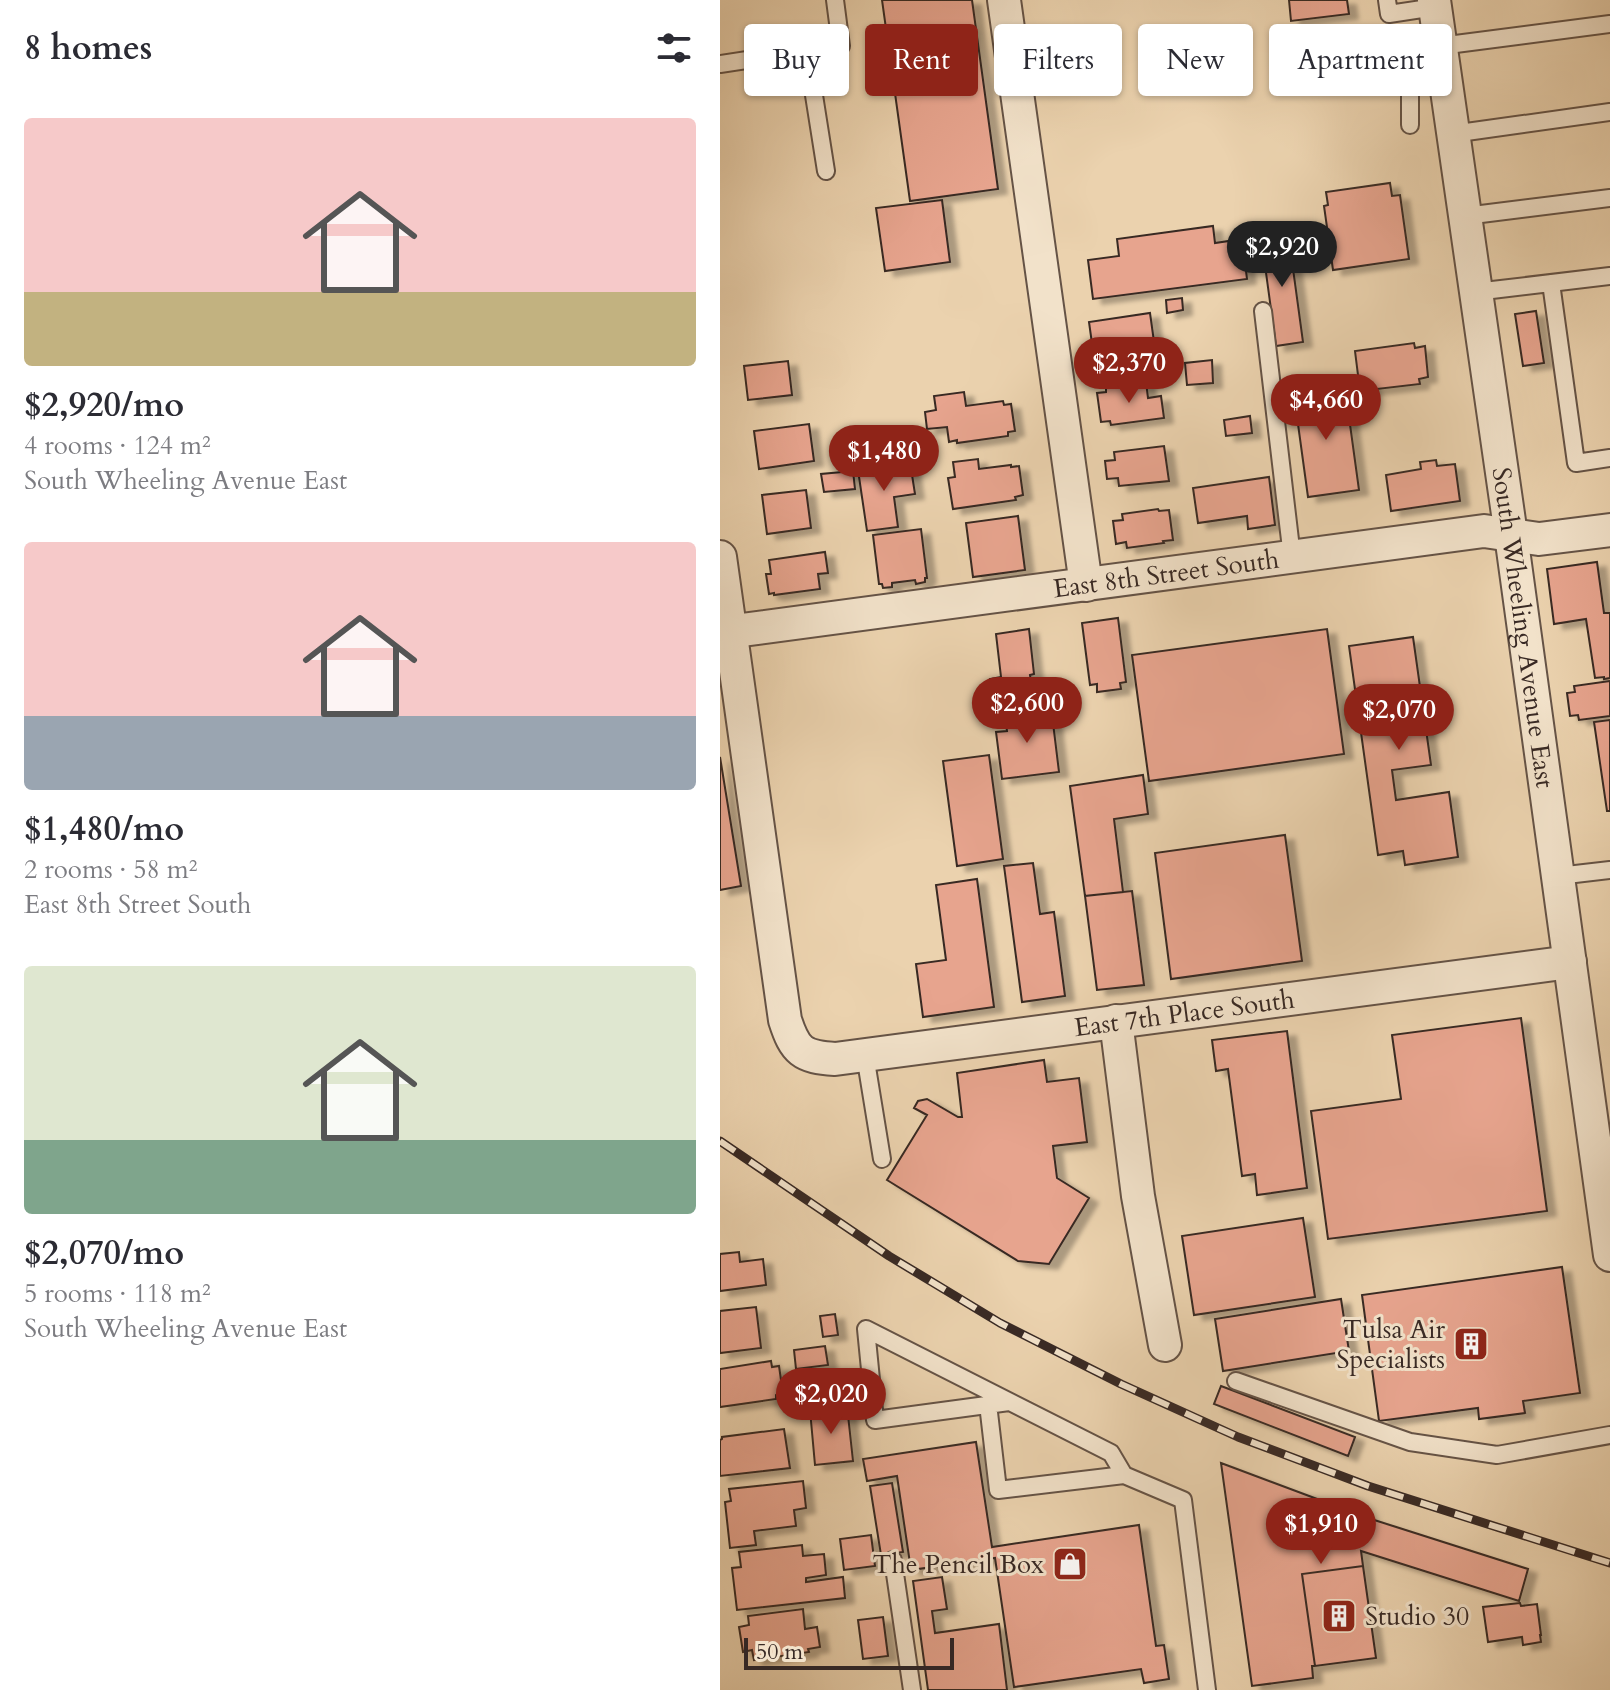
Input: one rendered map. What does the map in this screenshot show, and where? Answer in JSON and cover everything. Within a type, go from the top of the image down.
[{"type":"street","points":[[1004,0],[1086,585]]},
{"type":"street","name":"South Wheeling Avenue East","points":[[1435,3],[1438,24]]},
{"type":"street","name":"South Wheeling Avenue East","points":[[1447,96],[1610,1255]]},
{"type":"street","name":"East 8th Street South","points":[[725,633],[1484,531],[1539,539],[1610,530]]},
{"type":"street","points":[[720,557],[725,633]]},
{"type":"street","name":"East 7th Place South","points":[[725,633],[785,1020],[791,1039],[801,1051],[835,1059],[1570,962]]},
{"type":"street","points":[[1116,1021],[1138,1196],[1165,1345]]},
{"type":"lane","points":[[835,0],[838,24]]},
{"type":"lane","points":[[1387,0],[1389,14],[1435,3]]},
{"type":"lane","points":[[1452,59],[1610,24]]},
{"type":"lane","points":[[720,64],[744,60]]},
{"type":"lane","points":[[814,96],[826,171]]},
{"type":"lane","points":[[1410,96],[1410,125]]},
{"type":"lane","points":[[1452,134],[1610,112]]},
{"type":"lane","points":[[1465,216],[1610,198]]},
{"type":"lane","points":[[1475,292],[1610,276]]},
{"type":"lane","points":[[1551,283],[1576,463],[1610,458]]},
{"type":"lane","points":[[1263,311],[1292,557]]},
{"type":"lane","points":[[1558,876],[1610,870]]},
{"type":"lane","points":[[865,1055],[882,1159]]},
{"type":"lane","points":[[1009,1402],[875,1420],[866,1329],[1111,1453],[1124,1475]]},
{"type":"lane","points":[[1236,1381],[1410,1442],[1497,1455],[1610,1435]]},
{"type":"lane","points":[[988,1404],[998,1490],[1124,1475],[1183,1500],[1207,1690]]},
{"type":"lane","points":[[893,1560],[912,1690]]},
{"type":"building","points":[[882,0],[972,0],[975,24],[885,24]]},
{"type":"building","points":[[1289,0],[1347,0],[1349,14],[1291,21]]},
{"type":"building","points":[[978,44],[998,189],[910,201],[895,96],[978,96]]},
{"type":"building","points":[[1390,183],[1392,196],[1400,195],[1409,259],[1333,270],[1324,206],[1328,205],[1326,192]]},
{"type":"building","points":[[942,200],[950,262],[885,271],[876,208]]},
{"type":"building","points":[[1213,226],[1215,243],[1242,239],[1247,279],[1093,299],[1088,260],[1119,256],[1117,239]]},
{"type":"building","points":[[1288,232],[1303,342],[1276,346],[1261,236]]},
{"type":"building","points":[[1182,298],[1183,310],[1167,313],[1166,300]]},
{"type":"building","points":[[1536,311],[1544,363],[1523,366],[1515,314]]},
{"type":"building","points":[[1150,313],[1155,349],[1094,358],[1089,322]]},
{"type":"building","points":[[1414,343],[1415,348],[1425,346],[1428,377],[1419,379],[1420,384],[1360,391],[1355,351]]},
{"type":"building","points":[[1212,360],[1213,383],[1187,385],[1185,363]]},
{"type":"building","points":[[788,361],[792,395],[748,400],[744,366]]},
{"type":"building","points":[[1146,382],[1148,398],[1161,396],[1164,418],[1111,425],[1110,421],[1101,422],[1097,393],[1106,392],[1106,388]]},
{"type":"building","points":[[1345,388],[1359,490],[1308,497],[1294,395]]},
{"type":"building","points":[[964,392],[966,406],[1003,401],[1004,405],[1011,404],[1015,431],[1008,432],[1008,436],[957,443],[957,440],[949,442],[947,427],[927,429],[925,412],[936,410],[934,396]]},
{"type":"building","points":[[1250,416],[1252,433],[1226,436],[1224,420]]},
{"type":"building","points":[[809,424],[814,461],[759,469],[754,431]]},
{"type":"building","points":[[886,444],[888,463],[859,465],[858,447]]},
{"type":"building","points":[[1164,446],[1169,481],[1119,486],[1118,478],[1107,479],[1105,461],[1115,460],[1114,452]]},
{"type":"building","points":[[978,459],[979,469],[1019,466],[1023,495],[1015,497],[1016,500],[953,509],[948,478],[955,477],[953,462]]},
{"type":"building","points":[[1436,460],[1437,466],[1455,464],[1460,501],[1391,511],[1386,475],[1421,469],[1420,462]]},
{"type":"building","points":[[910,462],[915,494],[894,497],[898,527],[867,531],[858,470]]},
{"type":"building","points":[[853,471],[855,489],[824,492],[821,474]]},
{"type":"building","points":[[1269,477],[1275,525],[1248,529],[1247,516],[1198,523],[1193,488]]},
{"type":"building","points":[[806,490],[811,528],[767,534],[762,495]]},
{"type":"building","points":[[1169,510],[1173,540],[1127,548],[1126,542],[1116,544],[1113,521],[1123,520],[1122,514]]},
{"type":"building","points":[[1018,516],[1025,570],[973,577],[966,523]]},
{"type":"building","points":[[921,529],[925,582],[892,583],[892,587],[883,588],[879,584],[873,535]]},
{"type":"building","points":[[825,552],[828,573],[818,574],[820,589],[769,594],[766,574],[771,574],[769,560]]},
{"type":"building","points":[[1597,562],[1604,613],[1610,613],[1610,678],[1604,679],[1595,678],[1586,619],[1554,624],[1547,569]]},
{"type":"building","points":[[1118,618],[1126,682],[1120,683],[1121,689],[1097,692],[1097,684],[1090,685],[1082,623]]},
{"type":"building","points":[[1029,629],[1034,702],[994,708],[990,679],[1001,677],[996,634]]},
{"type":"building","points":[[1327,629],[1344,754],[1149,781],[1132,655]]},
{"type":"building","points":[[1413,637],[1431,765],[1392,770],[1396,800],[1449,792],[1458,857],[1405,865],[1403,851],[1378,855],[1349,646]]},
{"type":"building","points":[[1610,681],[1610,716],[1579,720],[1578,715],[1570,716],[1567,693],[1575,692],[1574,686]]},
{"type":"building","points":[[1040,706],[1042,725],[1053,723],[1059,772],[1002,779],[996,732],[1007,731],[1004,710]]},
{"type":"building","points":[[1610,720],[1610,811],[1607,811],[1594,722]]},
{"type":"building","points":[[989,755],[1003,859],[957,866],[943,761]]},
{"type":"building","points":[[720,757],[741,886],[720,890]]},
{"type":"building","points":[[1143,775],[1148,814],[1114,819],[1123,892],[1085,896],[1070,786]]},
{"type":"building","points":[[1285,835],[1302,961],[1171,979],[1155,853]]},
{"type":"building","points":[[1033,863],[1040,914],[1054,912],[1065,996],[1022,1002],[1004,866]]},
{"type":"building","points":[[977,879],[994,1007],[923,1017],[916,964],[946,960],[936,885]]},
{"type":"building","points":[[1132,891],[1144,985],[1097,990],[1085,896]]},
{"type":"building","points":[[1521,1018],[1547,1211],[1328,1239],[1311,1111],[1401,1099],[1392,1035]]},
{"type":"building","points":[[1287,1031],[1307,1188],[1257,1195],[1255,1174],[1242,1176],[1228,1069],[1216,1071],[1212,1040]]},
{"type":"building","points":[[1044,1060],[1047,1082],[1079,1078],[1087,1142],[1053,1146],[1057,1178],[1089,1198],[1049,1264],[1018,1261],[887,1180],[927,1115],[914,1108],[918,1101],[927,1099],[962,1117],[957,1073]]},
{"type":"building","points":[[1303,1218],[1315,1297],[1194,1315],[1182,1236]]},
{"type":"building","points":[[739,1252],[740,1262],[763,1259],[766,1285],[720,1291],[720,1254]]},
{"type":"building","name":"Tulsa Air Specialists","points":[[1562,1267],[1580,1393],[1523,1401],[1525,1413],[1479,1419],[1478,1408],[1379,1421],[1362,1295]]},
{"type":"building","points":[[1341,1299],[1349,1351],[1223,1371],[1215,1319]]},
{"type":"building","points":[[756,1307],[761,1348],[720,1353],[720,1311]]},
{"type":"building","points":[[835,1314],[838,1335],[823,1337],[820,1316]]},
{"type":"building","points":[[825,1346],[828,1365],[796,1369],[794,1350]]},
{"type":"building","points":[[771,1361],[772,1367],[779,1366],[783,1394],[776,1395],[776,1399],[720,1407],[720,1369]]},
{"type":"building","points":[[1221,1386],[1355,1437],[1348,1456],[1214,1404]]},
{"type":"building","points":[[847,1406],[853,1461],[815,1465],[810,1410]]},
{"type":"building","points":[[784,1429],[790,1468],[720,1476],[722,1437]]},
{"type":"building","name":"The Pencil Box","points":[[976,1442],[992,1547],[1139,1525],[1156,1646],[1164,1645],[1169,1679],[1144,1683],[1141,1669],[1014,1687],[995,1558],[911,1570],[897,1476],[867,1481],[863,1459]]},
{"type":"building","points":[[1221,1463],[1368,1518],[1528,1569],[1519,1601],[1361,1551],[1363,1566],[1302,1574],[1315,1666],[1312,1666],[1313,1678],[1252,1686]]},
{"type":"building","points":[[803,1481],[806,1508],[794,1510],[796,1526],[754,1531],[756,1545],[730,1548],[725,1502],[731,1501],[729,1489]]},
{"type":"building","points":[[892,1483],[903,1552],[881,1555],[870,1486]]},
{"type":"building","points":[[871,1535],[875,1566],[844,1570],[840,1539]]},
{"type":"building","points":[[802,1545],[803,1556],[824,1554],[826,1575],[806,1578],[806,1582],[843,1577],[845,1598],[737,1610],[732,1568],[741,1567],[739,1552]]},
{"type":"building","name":"Studio 30","points":[[1363,1566],[1376,1658],[1315,1666],[1302,1574]]},
{"type":"building","points":[[942,1577],[947,1609],[932,1611],[935,1633],[999,1624],[1007,1690],[928,1690],[913,1581]]},
{"type":"building","points":[[1520,1603],[1521,1606],[1537,1604],[1541,1642],[1523,1645],[1522,1637],[1488,1642],[1483,1607]]},
{"type":"building","points":[[803,1609],[805,1629],[817,1627],[820,1647],[808,1649],[809,1652],[754,1660],[752,1650],[743,1652],[739,1627],[749,1625],[748,1616]]},
{"type":"building","points":[[883,1617],[888,1656],[863,1659],[858,1620]]},
{"type":"railway","points":[[720,1141],[889,1256],[1000,1323],[1121,1384],[1238,1437],[1368,1486],[1610,1563]]},
{"type":"place","name":"Tulsa Air Specialists","points":[[1471,1344]]},
{"type":"place","name":"The Pencil Box","points":[[1070,1564]]},
{"type":"place","name":"Studio 30","points":[[1339,1616]]}]
